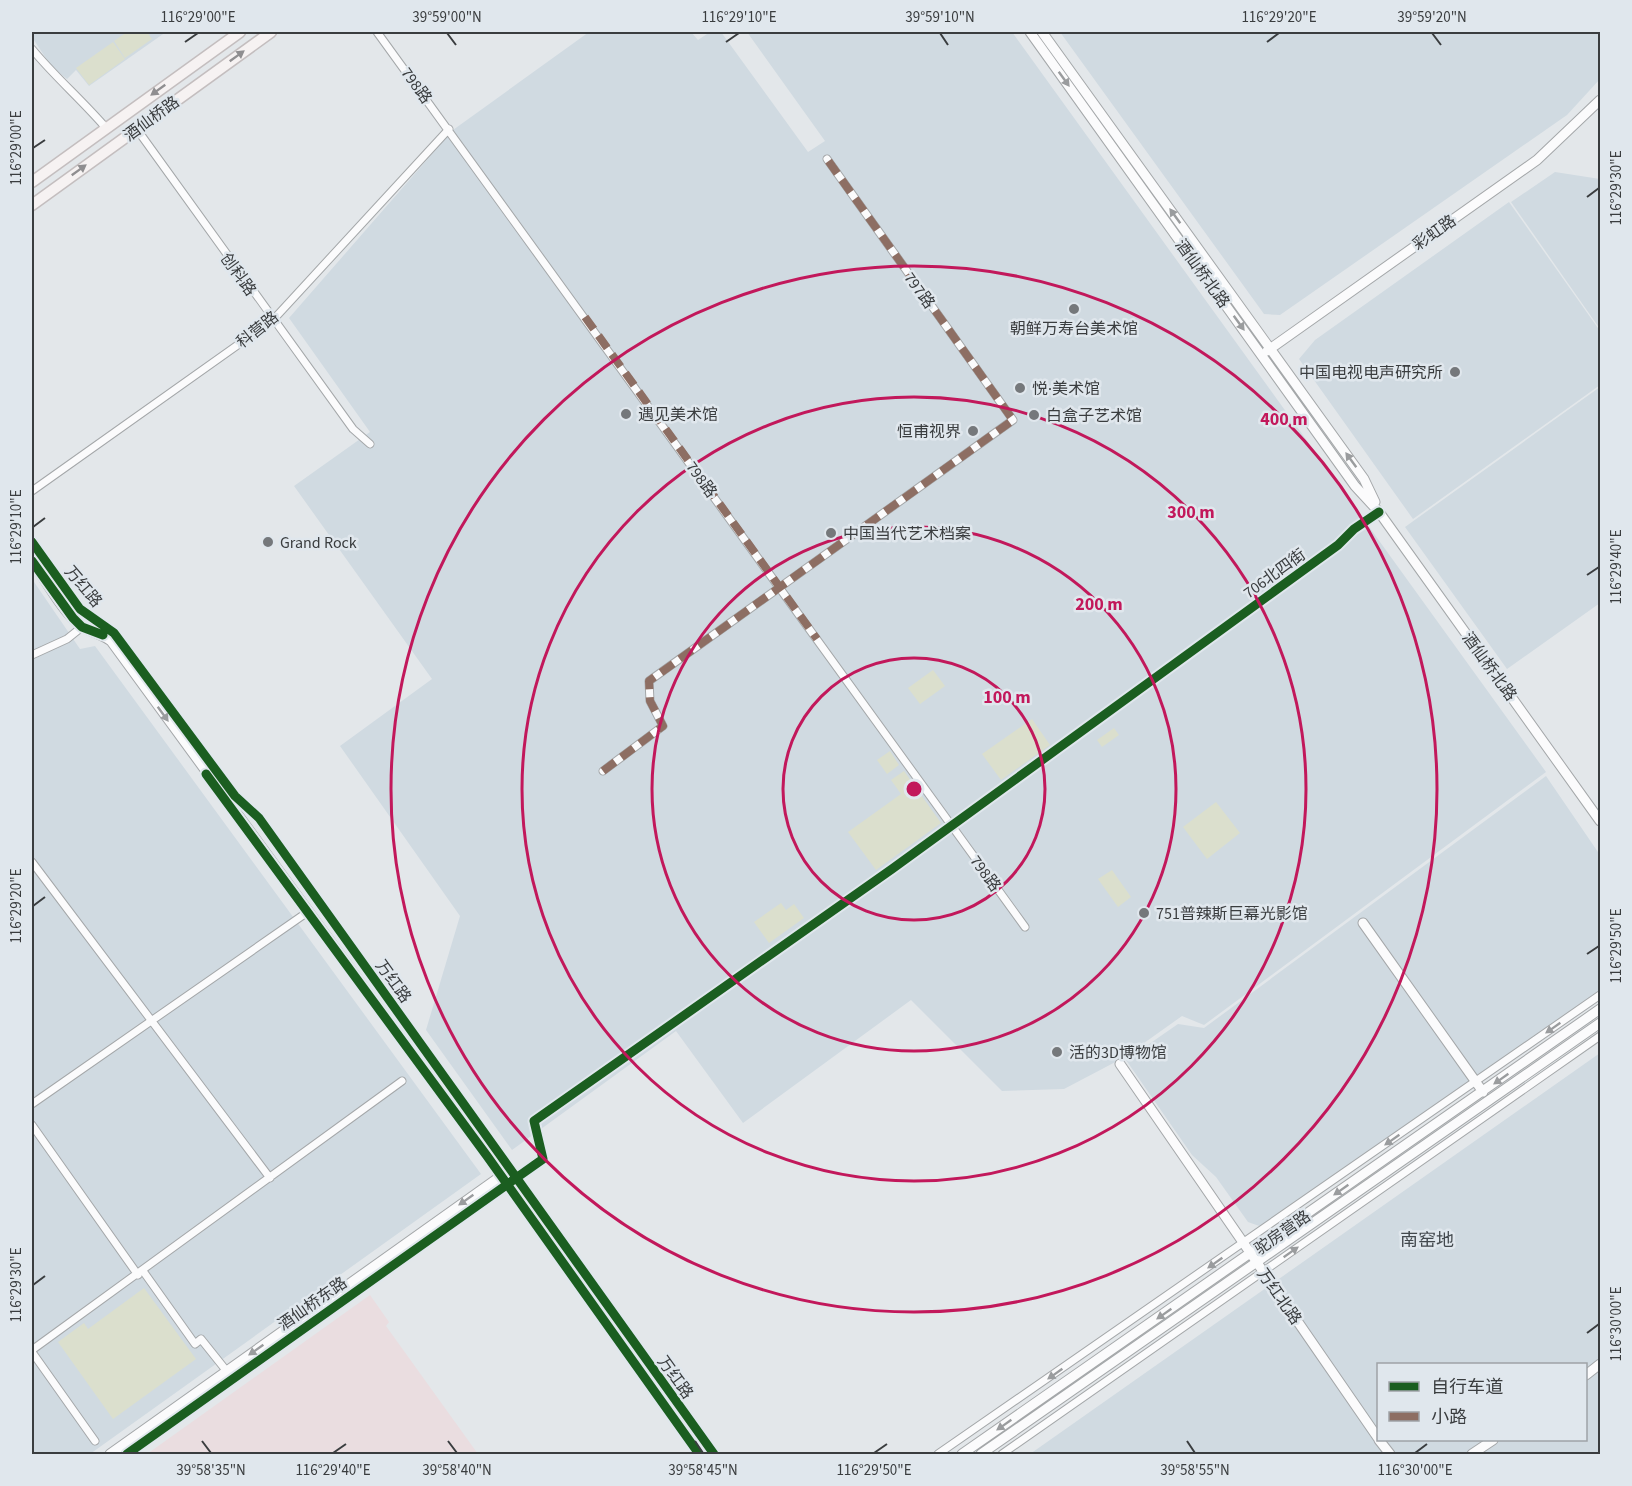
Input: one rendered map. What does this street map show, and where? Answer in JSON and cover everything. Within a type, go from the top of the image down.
[{"type":"main road","name":"酒仙桥路","points":[[32,182],[240,32]]},
{"type":"main road","name":"酒仙桥路","points":[[32,205],[271,32]]},
{"type":"street","name":"798路","points":[[377,32],[1025,927]]},
{"type":"street","name":"酒仙桥北路","points":[[1030,32],[1356,486],[1379,512],[1600,821]]},
{"type":"street","name":"酒仙桥北路","points":[[1042,32],[1364,479],[1379,512]]},
{"type":"street","points":[[32,49],[56,78],[77,95],[106,128]]},
{"type":"street","name":"彩虹路","points":[[1262,355],[1537,160],[1600,100]]},
{"type":"street","name":"创科路","points":[[136,128],[353,429],[370,444]]},
{"type":"street","name":"科营路","points":[[32,491],[273,320],[449,129]]},
{"type":"street","name":"797路","points":[[780,587],[1013,420],[827,159]]},
{"type":"street","name":"706北四街","points":[[517,1178],[543,1159],[534,1121],[951,825],[1338,545],[1354,529],[1379,512]]},
{"type":"street","name":"万红路","points":[[32,542],[80,609],[114,633],[235,796],[259,818],[714,1455]]},
{"type":"street","name":"万红路","points":[[32,561],[73,618],[82,627],[100,633],[111,641],[233,811],[309,911],[699,1455]]},
{"type":"street","points":[[603,771],[663,726],[650,701],[649,681],[780,587]]},
{"type":"street","points":[[32,655],[67,639],[82,627]]},
{"type":"street","points":[[32,862],[270,1178]]},
{"type":"street","points":[[32,1104],[309,911]]},
{"type":"street","points":[[1363,922],[1483,1092]]},
{"type":"street","points":[[938,1455],[1600,995]]},
{"type":"street","name":"驼房营路","points":[[962,1455],[1600,1009]]},
{"type":"street","name":"驼房营路","points":[[981,1455],[1600,1023]]},
{"type":"street","points":[[1002,1455],[1600,1036]]},
{"type":"street","name":"万红北路","points":[[1120,1064],[1377,1436]]},
{"type":"street","points":[[94,1441],[32,1351],[402,1081]]},
{"type":"street","points":[[32,1125],[195,1344],[201,1339],[230,1374]]},
{"type":"street","name":"酒仙桥东路","points":[[110,1455],[230,1374],[503,1180],[517,1178]]},
{"type":"street","points":[[1587,1374],[1600,1364]]},
{"type":"street","name":"酒仙桥东路","points":[[127,1455],[230,1374]]},
{"type":"street","name":"万红北路","points":[[1380,1441],[1390,1455]]},
{"type":"street","points":[[1472,1455],[1492,1441]]},
{"type":"shaded area","points":[[32,32],[166,32],[89,86],[76,70],[67,79],[51,66],[32,37]]},
{"type":"shaded area","points":[[589,32],[691,32],[698,40],[710,32],[721,32],[808,152],[825,141],[747,32],[1012,32],[1546,772],[1204,1025],[1182,1016],[1123,1058],[1064,1089],[1002,1091],[911,1000],[743,1123],[676,1031],[512,1150],[426,1030],[460,916],[340,746],[432,679],[294,486],[370,432],[289,318],[453,130]]},
{"type":"shaded area","points":[[1060,32],[1600,32],[1600,79],[1567,115],[1280,315],[1264,314]]},
{"type":"shaded area","points":[[1555,172],[1600,179],[1600,329],[1511,202]]},
{"type":"shaded area","name":"中国电视电声研究所","points":[[1509,202],[1600,331],[1600,385],[1413,519],[1299,359],[1315,340]]},
{"type":"shaded area","points":[[1600,387],[1600,603],[1507,669],[1405,527]]},
{"type":"shaded area","points":[[32,579],[80,649],[95,646],[481,1174],[90,1454],[32,1454]]},
{"type":"shaded area","points":[[1546,776],[1600,855],[1600,991],[1265,1228],[1248,1222],[1216,1177],[1192,1155],[1126,1060],[1178,1024],[1204,1028]]},
{"type":"shaded area","points":[[1600,1053],[1600,1454],[1030,1454]]},
{"type":"shaded area","points":[[370,1295],[389,1322],[386,1326],[478,1454],[147,1454]]},
{"type":"green space","points":[[127,32],[147,32],[152,39],[125,58],[114,41]]},
{"type":"green space","points":[[113,42],[125,59],[89,85],[76,68]]},
{"type":"green space","points":[[933,670],[945,686],[920,704],[908,688]]},
{"type":"green space","points":[[1032,719],[1050,745],[1001,780],[982,754]]},
{"type":"green space","points":[[1114,728],[1119,735],[1102,747],[1097,740]]},
{"type":"green space","points":[[890,751],[899,765],[887,774],[877,760]]},
{"type":"green space","points":[[904,771],[941,823],[876,870],[848,832],[901,794],[891,780]]},
{"type":"green space","points":[[1216,802],[1240,833],[1207,859],[1183,827]]},
{"type":"green space","points":[[1112,870],[1131,897],[1118,907],[1098,879]]},
{"type":"green space","points":[[781,903],[786,910],[794,904],[804,918],[769,943],[754,922]]},
{"type":"green space","points":[[144,1288],[196,1359],[113,1419],[58,1342],[84,1323],[88,1329]]},
{"type":"marked path","points":[[603,771],[663,726],[650,701],[649,681],[1013,420],[827,159]]},
{"type":"marked path","points":[[585,317],[817,639]]},
{"type":"cycle path","points":[[127,1454],[543,1159],[534,1121],[892,869],[1338,545],[1354,529],[1379,512]]},
{"type":"cycle path","points":[[32,542],[80,609],[114,633],[235,796],[259,818],[714,1454]]},
{"type":"cycle path","points":[[32,561],[73,618],[82,627],[103,635]]},
{"type":"cycle path","points":[[206,774],[487,1156],[699,1454]]},
{"type":"place","name":"朝鲜万寿台美术馆","points":[[1074,309]]},
{"type":"place","name":"中国电视电声研究所","points":[[1455,372]]},
{"type":"place","name":"悦·美术馆","points":[[1020,388]]},
{"type":"place","name":"遇见美术馆","points":[[626,414]]},
{"type":"place","name":"白盒子艺术馆","points":[[1034,415]]},
{"type":"place","name":"恒甫视界","points":[[973,431]]},
{"type":"place","name":"中国当代艺术档案","points":[[831,533]]},
{"type":"place","name":"Grand Rock","points":[[268,542]]},
{"type":"place","name":"751普辣斯巨幕光影馆","points":[[1144,913]]},
{"type":"place","name":"活的3D博物馆","points":[[1057,1052]]},
{"type":"district","name":"南窑地","points":[[1427,1240]]}]
